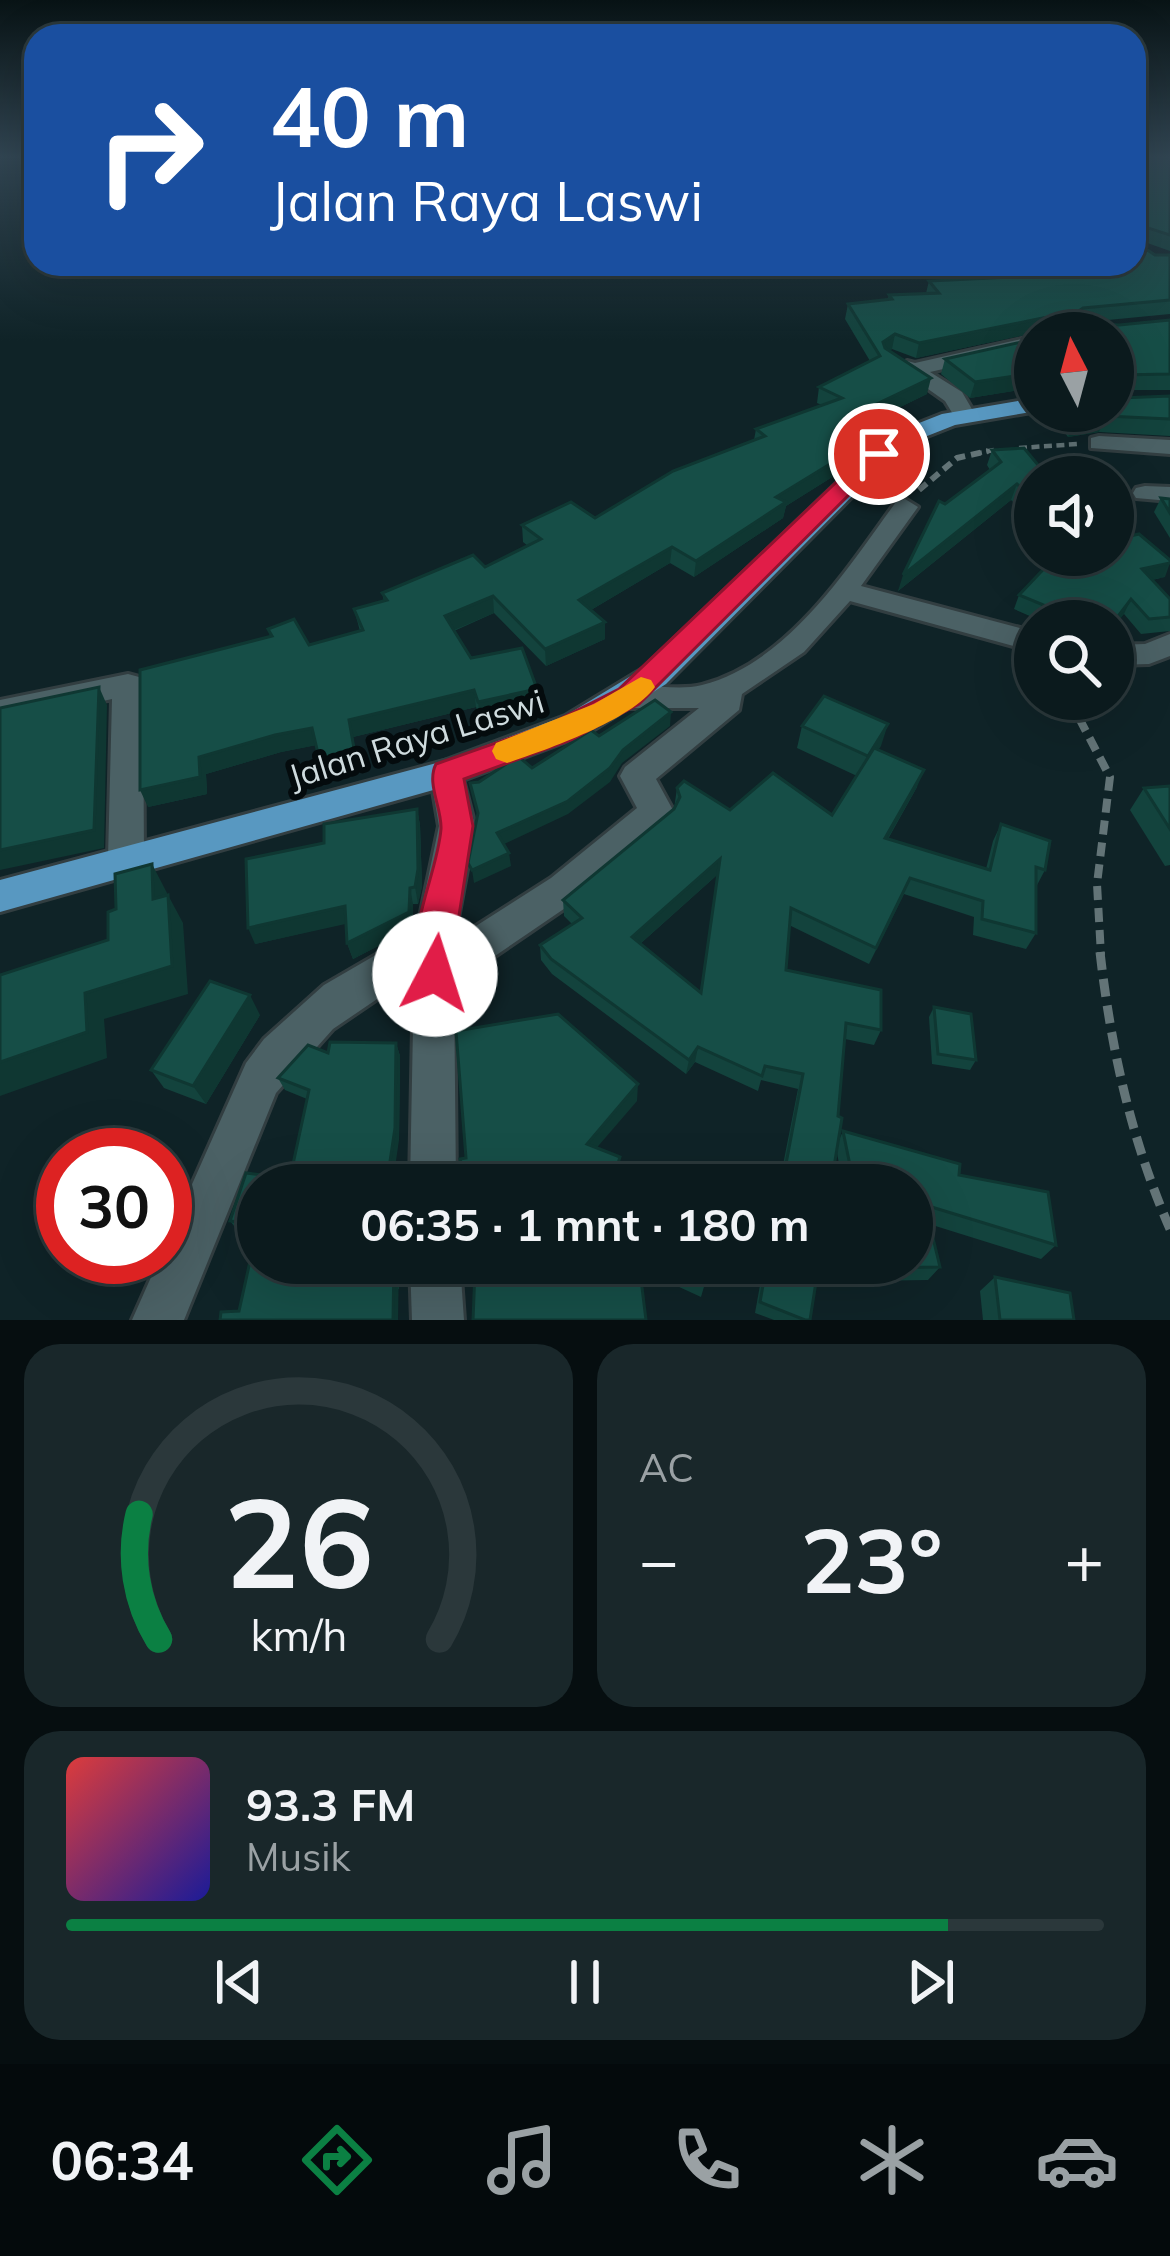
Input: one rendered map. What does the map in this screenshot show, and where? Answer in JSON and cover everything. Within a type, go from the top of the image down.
[{"type":"main road","name":"Jalan Raya Laswi","points":[[0,896],[447,772],[561,732],[629,697],[879,454],[909,434],[965,416],[1014,408]]},
{"type":"street","points":[[965,416],[954,398],[903,365],[1014,346]]},
{"type":"street","points":[[1100,442],[1170,447]]},
{"type":"street","points":[[629,697],[698,698],[760,674],[845,591],[904,507]]},
{"type":"street","points":[[845,591],[1014,637]]},
{"type":"street","points":[[1134,654],[1149,654],[1170,644]]},
{"type":"street","points":[[0,712],[128,685],[126,859]]},
{"type":"street","points":[[158,1320],[261,1078],[278,1052],[336,998],[435,958],[564,889],[657,812],[637,776],[728,702],[726,689]]},
{"type":"street","points":[[433,1164],[435,958],[457,826],[447,772]]},
{"type":"street","points":[[436,1284],[438,1320]]},
{"type":"path","points":[[904,507],[933,474],[957,458],[1100,442]]},
{"type":"path","points":[[1080,720],[1110,777],[1099,820],[1097,934],[1127,1115],[1148,1184],[1170,1229]]},
{"type":"building","points":[[1146,218],[1170,218],[1170,235],[1146,227]]},
{"type":"building","points":[[1146,249],[1155,255],[1170,255],[1170,300],[1077,312],[1014,312],[1014,324],[919,343],[895,334],[883,342],[885,348],[931,378],[879,403],[895,410],[834,446],[848,453],[776,497],[786,502],[696,561],[672,547],[579,600],[605,622],[545,649],[493,596],[445,616],[471,658],[522,648],[537,689],[478,702],[474,690],[349,720],[355,754],[320,762],[312,728],[275,735],[199,757],[200,777],[140,790],[140,670],[272,636],[268,629],[294,619],[309,645],[363,630],[354,609],[387,600],[382,593],[473,555],[485,567],[541,539],[522,525],[571,502],[595,518],[673,471],[765,436],[756,429],[842,398],[819,387],[880,356],[848,304],[892,299],[889,295],[939,293],[929,281],[1146,276]]},
{"type":"building","points":[[1170,320],[1170,374],[1134,375],[1134,324]]},
{"type":"building","points":[[1014,344],[1014,376],[975,382],[945,359]]},
{"type":"building","points":[[1170,396],[1170,419],[1134,417],[1134,397]]},
{"type":"building","points":[[1024,448],[1031,456],[1014,456],[1014,486],[903,575],[939,501],[945,504],[1001,462],[992,450]]},
{"type":"building","points":[[1139,534],[1170,560],[1142,569],[1170,599],[1170,617],[1149,619],[1131,599],[1031,600],[1019,595],[1037,576],[1134,576],[1134,535]]},
{"type":"building","points":[[99,687],[94,830],[0,850],[0,708]]},
{"type":"building","points":[[824,696],[888,724],[868,756],[802,726]]},
{"type":"building","points":[[655,700],[671,712],[568,801],[497,833],[509,853],[472,870],[468,863],[478,813],[470,783],[518,756],[532,768],[591,730],[599,736]]},
{"type":"building","points":[[874,748],[924,770],[885,838],[990,870],[1001,824],[1050,841],[1045,870],[1036,867],[1036,933],[982,919],[983,901],[910,878],[876,948],[791,908],[786,970],[881,990],[881,1030],[846,1023],[838,1116],[842,1118],[834,1164],[786,1164],[803,1074],[765,1066],[762,1076],[698,1047],[689,1060],[551,959],[540,945],[582,918],[563,900],[674,809],[680,797],[677,788],[684,781],[730,810],[773,773],[832,815]],"holes":[[[720,859],[701,993],[632,937]]]},
{"type":"building","points":[[1170,786],[1170,829],[1144,788]]},
{"type":"building","points":[[417,809],[418,869],[415,887],[410,888],[409,912],[347,943],[345,906],[248,928],[246,859],[324,843],[324,824]]},
{"type":"building","points":[[152,864],[153,899],[168,895],[172,966],[85,993],[87,1032],[0,1062],[0,975],[108,940],[108,912],[116,909],[115,874]]},
{"type":"building","points":[[210,981],[250,995],[193,1086],[151,1070]]},
{"type":"building","points":[[934,1007],[971,1014],[976,1060],[938,1054]]},
{"type":"building","points":[[558,1014],[638,1084],[587,1144],[620,1157],[618,1164],[461,1164],[460,1159],[466,1158],[456,1031]]},
{"type":"building","points":[[330,1042],[396,1043],[390,1164],[293,1164],[309,1090],[278,1078],[308,1045],[328,1053]]},
{"type":"building","points":[[843,1131],[960,1164],[959,1175],[1048,1192],[1056,1245],[933,1207],[933,1164],[850,1164]]},
{"type":"building","points":[[933,1238],[940,1267],[933,1267]]},
{"type":"building","points":[[995,1277],[1070,1293],[1074,1320],[1000,1320]]},
{"type":"building","points":[[245,1284],[394,1284],[393,1320],[220,1320],[221,1312],[239,1311]]},
{"type":"building","points":[[474,1284],[642,1284],[646,1320],[473,1320]]},
{"type":"building","points":[[763,1284],[816,1284],[810,1320],[760,1302]]},
{"type":"slow traffic","points":[[507,751],[561,732],[641,687]]},
{"type":"route","points":[[435,974],[434,942],[457,826],[447,772],[561,732],[629,697],[879,454]]}]
